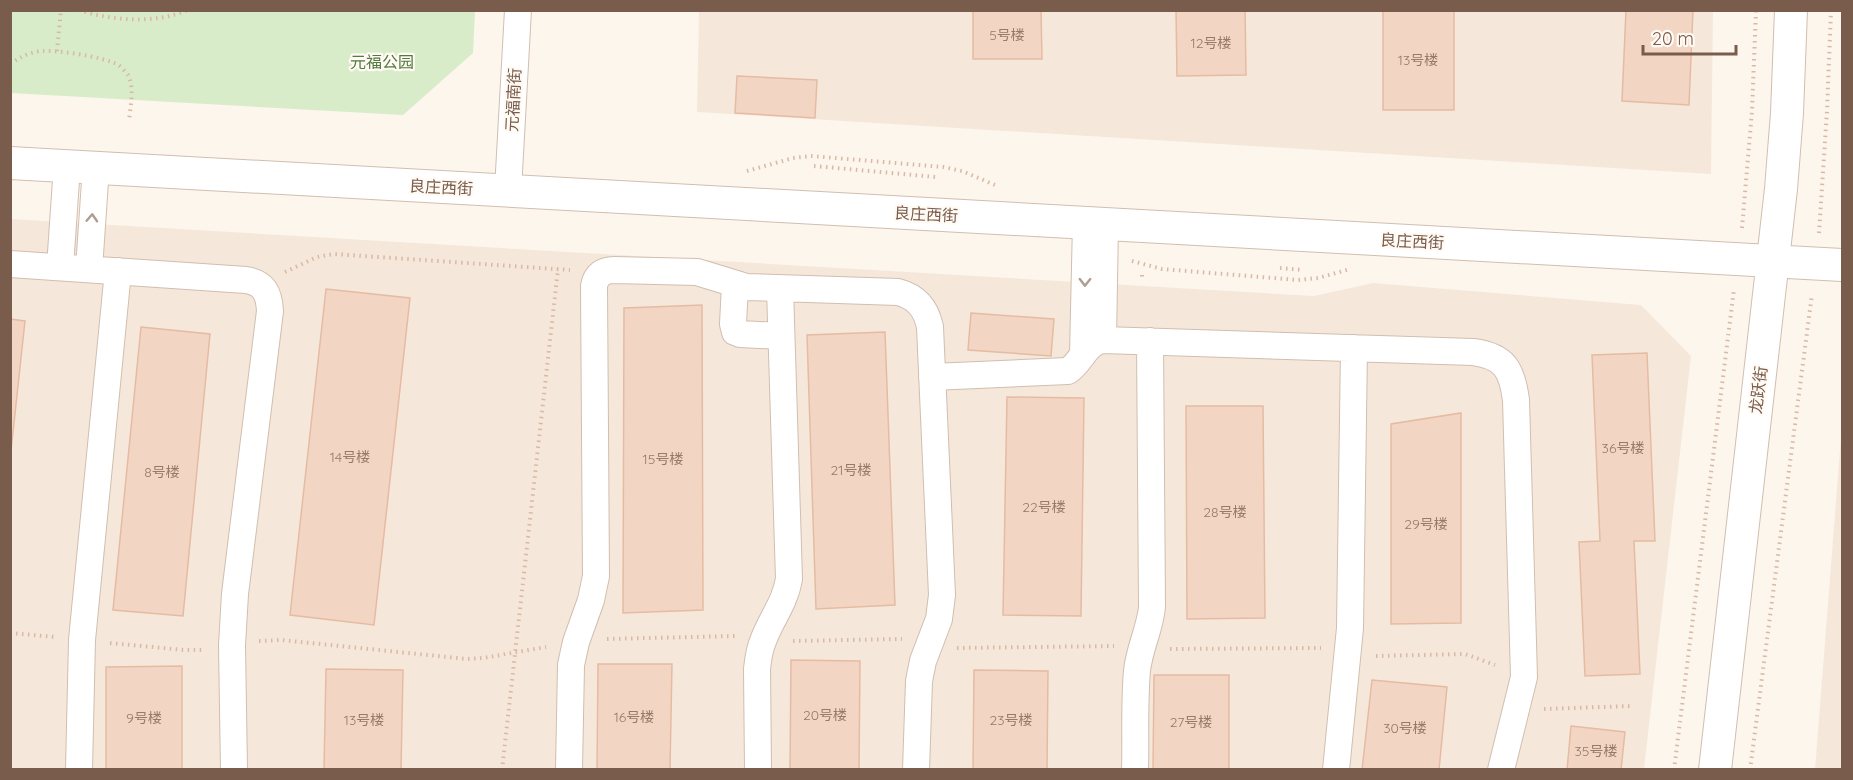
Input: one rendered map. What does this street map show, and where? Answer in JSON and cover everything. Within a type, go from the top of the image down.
[{"type":"street","name":"元福南街","points":[[508,190],[518,10]]},
{"type":"street","name":"龙跃街","points":[[1715,770],[1773,261],[1787,113],[1791,10]]},
{"type":"street","name":"良庄西街","points":[[10,163],[1829,265]]},
{"type":"street","points":[[60,267],[81,167]]},
{"type":"street","points":[[81,167],[89,269]]},
{"type":"street","points":[[1093,347],[1096,224]]},
{"type":"street","points":[[10,264],[246,280],[260,284],[268,295],[270,311],[235,594],[232,645],[234,770]]},
{"type":"street","points":[[569,770],[571,665],[596,576],[594,286],[595,280],[602,272],[614,270],[697,272],[746,287],[890,291],[906,294],[920,303],[928,318],[942,595],[939,619],[923,661],[919,681],[916,770]]},
{"type":"street","points":[[79,770],[82,640],[118,271]]},
{"type":"street","points":[[735,285],[733,324],[735,332],[781,336]]},
{"type":"street","points":[[758,770],[757,669],[759,653],[783,604],[789,579],[780,289]]},
{"type":"street","points":[[1135,770],[1137,671],[1152,607],[1150,341]]},
{"type":"street","points":[[932,377],[1060,373],[1074,367],[1093,347],[1150,341],[1484,354],[1501,361],[1508,368],[1512,378],[1516,400],[1524,677],[1501,770]]},
{"type":"street","points":[[1336,770],[1350,628],[1354,348]]},
{"type":"path","points":[[57,51],[61,10]]},
{"type":"path","points":[[79,10],[119,18],[153,20],[188,10]]},
{"type":"path","points":[[1674,770],[1738,260],[1747,176],[1756,10]]},
{"type":"path","points":[[1750,770],[1829,265],[1827,123],[1831,10]]},
{"type":"path","points":[[10,64],[22,56],[37,51],[57,51],[106,60],[120,65],[129,77],[131,91],[129,121]]},
{"type":"path","points":[[814,166],[917,173],[936,177]]},
{"type":"path","points":[[260,284],[325,255],[602,272]]},
{"type":"path","points":[[502,770],[558,269]]},
{"type":"path","points":[[1516,710],[1632,706]]},
{"type":"shaded area","points":[[699,11],[1713,11],[1711,174],[697,112]]},
{"type":"shaded area","points":[[10,219],[1314,296],[1373,283],[1641,305],[1691,356],[1644,769],[11,769]]},
{"type":"shaded area","points":[[1842,425],[1842,769],[1815,769]]},
{"type":"green space","name":"元福公园","points":[[10,11],[475,11],[473,53],[403,115],[11,93]]},
{"type":"building","points":[[973,10],[1041,10],[1042,59],[973,59]]},
{"type":"building","points":[[1176,10],[1245,10],[1246,75],[1177,76]]},
{"type":"building","points":[[1383,10],[1454,10],[1454,110],[1383,110]]},
{"type":"building","points":[[1626,10],[1693,10],[1689,105],[1622,101]]},
{"type":"building","points":[[737,76],[817,80],[815,118],[735,113]]},
{"type":"building","points":[[326,289],[410,298],[374,625],[290,615]]},
{"type":"building","points":[[702,305],[703,610],[623,613],[624,308]]},
{"type":"building","points":[[971,313],[1054,319],[1051,356],[968,350]]},
{"type":"building","points":[[10,319],[25,321],[10,460]]},
{"type":"building","points":[[141,327],[210,334],[183,616],[113,610]]},
{"type":"building","points":[[885,332],[895,605],[816,609],[807,335]]},
{"type":"building","points":[[1647,353],[1655,541],[1634,541],[1640,674],[1585,676],[1579,542],[1600,541],[1592,355]]},
{"type":"building","points":[[1007,397],[1084,398],[1081,616],[1003,615]]},
{"type":"building","points":[[1186,406],[1263,406],[1265,618],[1187,619]]},
{"type":"building","points":[[1461,413],[1461,623],[1391,624],[1391,424]]},
{"type":"building","points":[[791,660],[860,661],[859,770],[790,770]]},
{"type":"building","points":[[598,664],[672,664],[670,770],[597,770]]},
{"type":"building","points":[[182,666],[182,770],[106,770],[106,667]]},
{"type":"building","points":[[326,669],[403,670],[401,770],[324,770]]},
{"type":"building","points":[[974,670],[1048,671],[1047,770],[973,770]]},
{"type":"building","points":[[1154,675],[1229,675],[1229,770],[1153,770]]},
{"type":"building","points":[[1372,680],[1447,687],[1439,770],[1362,770]]},
{"type":"building","points":[[1571,726],[1625,732],[1621,770],[1567,770]]}]
